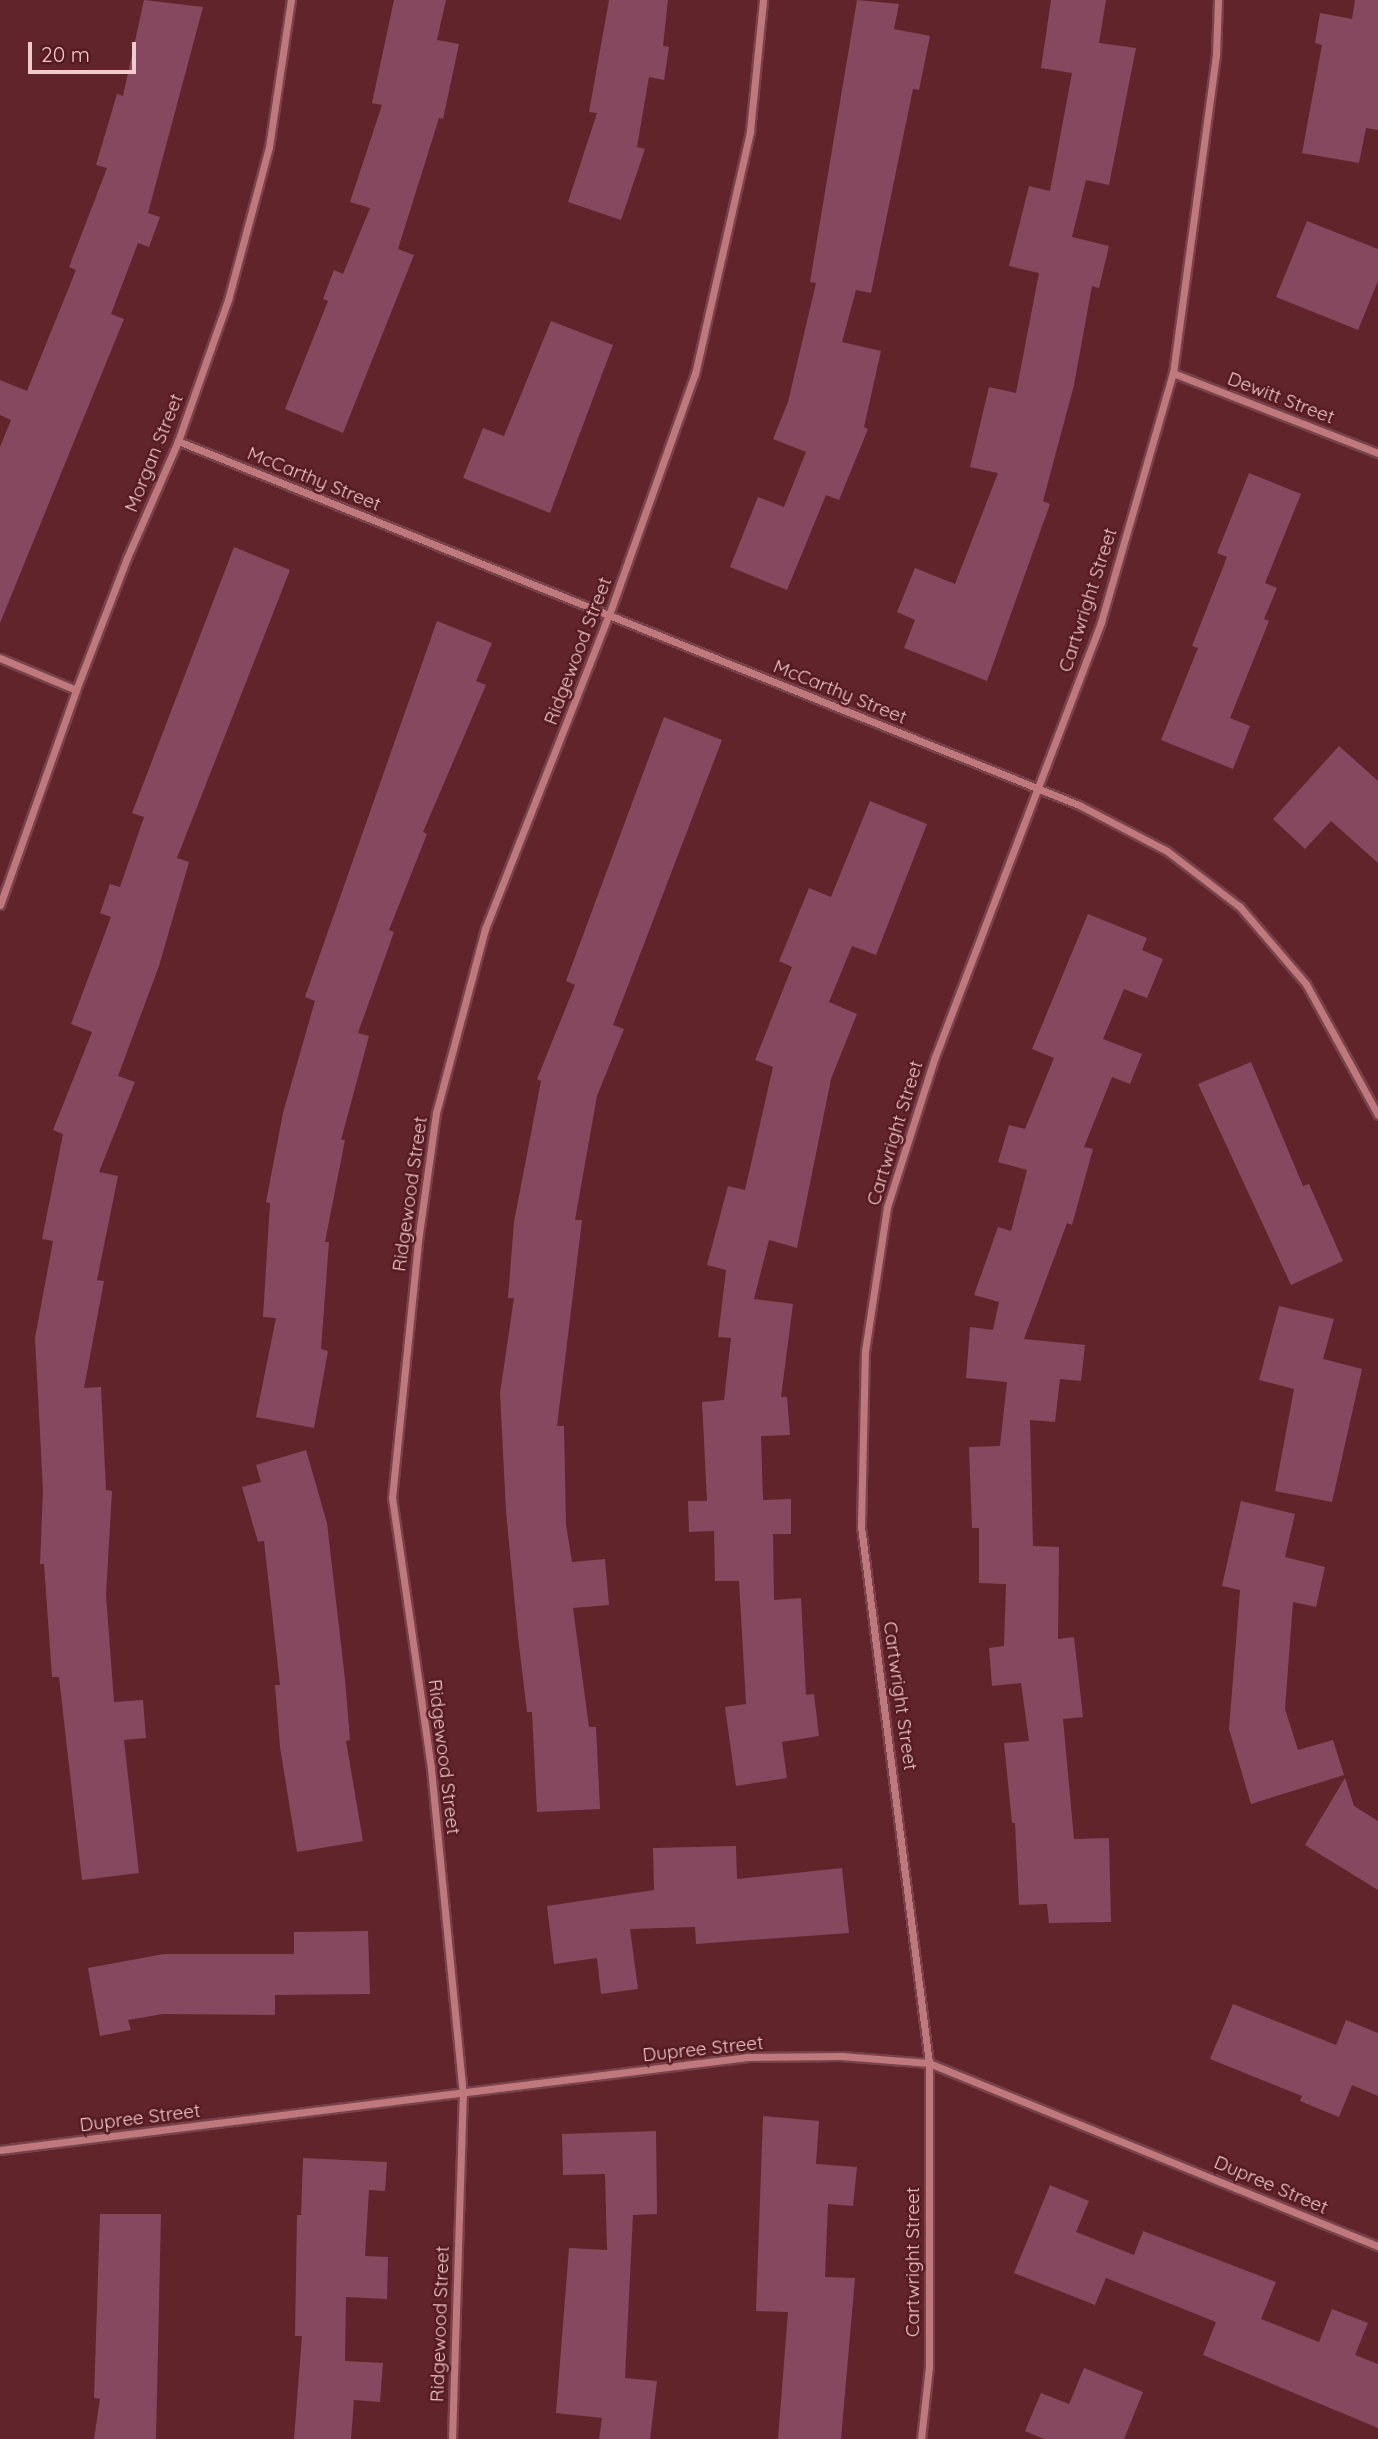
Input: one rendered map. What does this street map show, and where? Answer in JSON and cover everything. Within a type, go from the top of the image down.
[{"type":"street","name":"Morgan Street","points":[[0,905],[76,690],[127,558],[178,441],[250,223],[286,51],[291,0]]},
{"type":"street","name":"Ridgewood Street","points":[[452,2439],[463,2095],[431,1768],[392,1498],[436,1113],[485,929],[671,451],[716,295],[750,131],[763,0]]},
{"type":"street","name":"Cartwright Street","points":[[921,2439],[929,2367],[929,2063],[861,1526],[865,1350],[887,1207],[935,1057],[1101,622],[1173,373],[1216,54],[1218,0]]},
{"type":"street","name":"Dewitt Street","points":[[1173,373],[1378,453]]},
{"type":"street","name":"McCarthy Street","points":[[178,441],[1079,805],[1167,851],[1240,907],[1306,984],[1378,1115]]},
{"type":"street","points":[[0,658],[76,690]]},
{"type":"street","name":"Dupree Street","points":[[0,2150],[463,2095],[748,2057],[929,2063],[1378,2246]]},
{"type":"building","points":[[144,0],[203,7],[148,213],[160,217],[149,247],[138,243],[111,314],[124,319],[0,623],[0,447],[11,420],[0,415],[0,380],[27,391],[76,270],[69,267],[107,168],[96,165],[117,94],[123,96]]},
{"type":"building","points":[[394,0],[446,0],[437,40],[459,44],[443,119],[439,118],[398,249],[414,255],[343,433],[285,409],[328,301],[323,299],[334,270],[343,274],[370,208],[350,202],[382,105],[372,103]]},
{"type":"building","points":[[609,0],[668,0],[663,46],[669,47],[664,80],[649,77],[637,147],[645,149],[621,220],[568,202],[597,113],[589,112]]},
{"type":"building","points":[[857,0],[899,4],[894,29],[930,36],[919,90],[913,89],[871,293],[856,290],[842,342],[881,351],[864,427],[868,429],[839,500],[826,495],[787,590],[730,567],[758,497],[784,507],[806,452],[773,439],[788,402],[816,283],[810,282]]},
{"type":"building","points":[[1051,0],[1106,0],[1099,43],[1136,48],[1109,185],[1086,180],[1072,237],[1109,246],[1099,288],[1092,286],[1074,385],[1043,501],[1050,504],[987,681],[904,648],[915,620],[897,612],[915,568],[955,584],[998,473],[970,467],[989,387],[1016,393],[1039,273],[1009,266],[1029,186],[1050,191],[1072,73],[1041,68]]},
{"type":"building","points":[[1355,0],[1378,0],[1378,130],[1366,128],[1359,163],[1302,153],[1322,45],[1315,43],[1320,13],[1352,19]]},
{"type":"building","points":[[1307,221],[1378,249],[1378,281],[1358,330],[1276,297]]},
{"type":"building","points":[[551,321],[613,345],[550,513],[463,478],[483,428],[504,436]]},
{"type":"building","points":[[1249,473],[1301,494],[1265,583],[1277,588],[1264,619],[1269,621],[1230,718],[1250,726],[1233,769],[1161,740],[1198,648],[1192,646],[1227,557],[1217,553]]},
{"type":"building","points":[[234,547],[290,570],[177,858],[189,862],[159,966],[118,1076],[135,1082],[99,1172],[118,1176],[97,1280],[104,1281],[84,1388],[101,1387],[106,1490],[112,1491],[106,1595],[114,1702],[143,1700],[146,1738],[124,1740],[139,1873],[82,1880],[59,1677],[52,1677],[44,1564],[40,1564],[43,1491],[35,1338],[53,1241],[42,1239],[63,1134],[53,1130],[92,1032],[71,1024],[111,917],[100,913],[110,884],[120,887],[144,817],[132,813]]},
{"type":"building","points":[[437,621],[492,643],[476,681],[486,685],[423,832],[427,834],[389,930],[394,932],[358,1033],[369,1036],[341,1140],[345,1140],[325,1242],[329,1242],[321,1349],[328,1351],[314,1428],[256,1417],[276,1318],[263,1317],[270,1203],[266,1202],[283,1113],[315,1001],[305,997]]},
{"type":"building","points":[[664,717],[722,740],[613,1025],[624,1029],[597,1096],[575,1220],[582,1220],[557,1426],[564,1426],[566,1525],[572,1562],[605,1559],[609,1605],[573,1608],[589,1727],[596,1727],[600,1809],[537,1812],[532,1712],[527,1712],[506,1511],[500,1393],[514,1298],[508,1298],[514,1222],[541,1081],[537,1079],[575,985],[566,981]]},
{"type":"building","points":[[1339,746],[1378,781],[1378,863],[1331,821],[1305,849],[1273,819]]},
{"type":"building","points":[[870,801],[927,824],[876,955],[852,946],[829,1002],[857,1014],[831,1079],[797,1248],[769,1240],[754,1299],[793,1304],[781,1397],[787,1397],[790,1435],[761,1436],[763,1500],[791,1499],[791,1534],[773,1534],[774,1600],[801,1598],[806,1695],[814,1694],[819,1736],[782,1742],[787,1778],[736,1786],[725,1707],[746,1704],[739,1581],[715,1581],[714,1531],[689,1532],[688,1501],[707,1501],[702,1402],[724,1400],[731,1338],[718,1337],[726,1270],[707,1265],[728,1186],[745,1190],[773,1067],[755,1060],[792,967],[779,961],[809,888],[831,897]]},
{"type":"building","points":[[1088,914],[1147,938],[1142,950],[1163,959],[1147,998],[1124,989],[1103,1039],[1142,1054],[1130,1084],[1112,1077],[1084,1147],[1093,1149],[1072,1225],[1067,1223],[1024,1339],[1085,1345],[1081,1381],[1060,1379],[1055,1422],[1030,1420],[1033,1546],[1059,1547],[1058,1639],[1074,1637],[1083,1717],[1063,1719],[1074,1839],[1109,1838],[1111,1922],[1049,1923],[1047,1904],[1019,1905],[1015,1823],[1012,1823],[1004,1743],[1029,1741],[1021,1683],[992,1686],[989,1648],[1004,1646],[1006,1584],[979,1583],[979,1528],[972,1528],[969,1447],[1000,1446],[1007,1382],[966,1378],[970,1327],[993,1330],[999,1302],[974,1295],[998,1227],[1011,1231],[1027,1170],[998,1162],[1009,1125],[1025,1129],[1054,1058],[1032,1049]]},
{"type":"building","points":[[1251,1062],[1303,1186],[1309,1184],[1343,1261],[1291,1285],[1198,1084]]},
{"type":"building","points":[[1279,1306],[1334,1319],[1323,1359],[1362,1369],[1332,1502],[1275,1491],[1294,1389],[1259,1380]]},
{"type":"building","points":[[306,1450],[327,1523],[345,1679],[350,1740],[346,1741],[363,1841],[297,1852],[280,1747],[275,1685],[280,1685],[264,1541],[258,1542],[242,1487],[261,1482],[256,1465]]},
{"type":"building","points":[[1241,1501],[1295,1514],[1285,1557],[1325,1567],[1316,1607],[1293,1602],[1285,1709],[1298,1750],[1333,1740],[1344,1775],[1251,1804],[1229,1729],[1240,1590],[1222,1586]]},
{"type":"building","points":[[1345,1778],[1354,1806],[1378,1821],[1378,1890],[1305,1845]]},
{"type":"building","points":[[736,1846],[737,1879],[842,1868],[849,1933],[696,1944],[695,1927],[630,1929],[638,1989],[601,1994],[597,1958],[554,1964],[547,1906],[654,1890],[653,1848]]},
{"type":"building","points":[[368,1931],[370,1994],[275,1995],[275,2015],[163,2014],[128,2020],[131,2030],[100,2036],[88,1968],[164,1954],[294,1954],[294,1932]]},
{"type":"building","points":[[1233,2004],[1336,2045],[1346,2020],[1378,2033],[1378,2096],[1352,2085],[1339,2117],[1300,2101],[1302,2096],[1210,2059]]},
{"type":"building","points":[[763,2116],[819,2121],[816,2164],[857,2167],[853,2206],[828,2204],[825,2277],[855,2278],[841,2439],[778,2439],[788,2312],[756,2311]]},
{"type":"building","points":[[656,2131],[657,2214],[633,2215],[625,2378],[657,2381],[650,2439],[599,2439],[602,2418],[556,2413],[569,2248],[607,2250],[605,2174],[563,2175],[562,2134]]},
{"type":"building","points":[[303,2158],[387,2162],[385,2191],[369,2190],[365,2256],[388,2257],[387,2299],[346,2297],[345,2361],[383,2363],[380,2402],[354,2400],[351,2439],[294,2439],[302,2336],[295,2336],[297,2215],[301,2215]]},
{"type":"building","points":[[1050,2185],[1089,2201],[1076,2232],[1134,2255],[1143,2231],[1276,2282],[1261,2319],[1319,2342],[1332,2309],[1368,2323],[1355,2355],[1378,2364],[1378,2428],[1203,2355],[1216,2322],[1106,2278],[1095,2305],[1014,2273]]},
{"type":"building","points":[[100,2214],[161,2214],[156,2439],[94,2439],[100,2399],[94,2398]]},
{"type":"building","points":[[1084,2368],[1143,2392],[1124,2439],[1044,2439],[1025,2431],[1041,2393],[1069,2404]]}]
